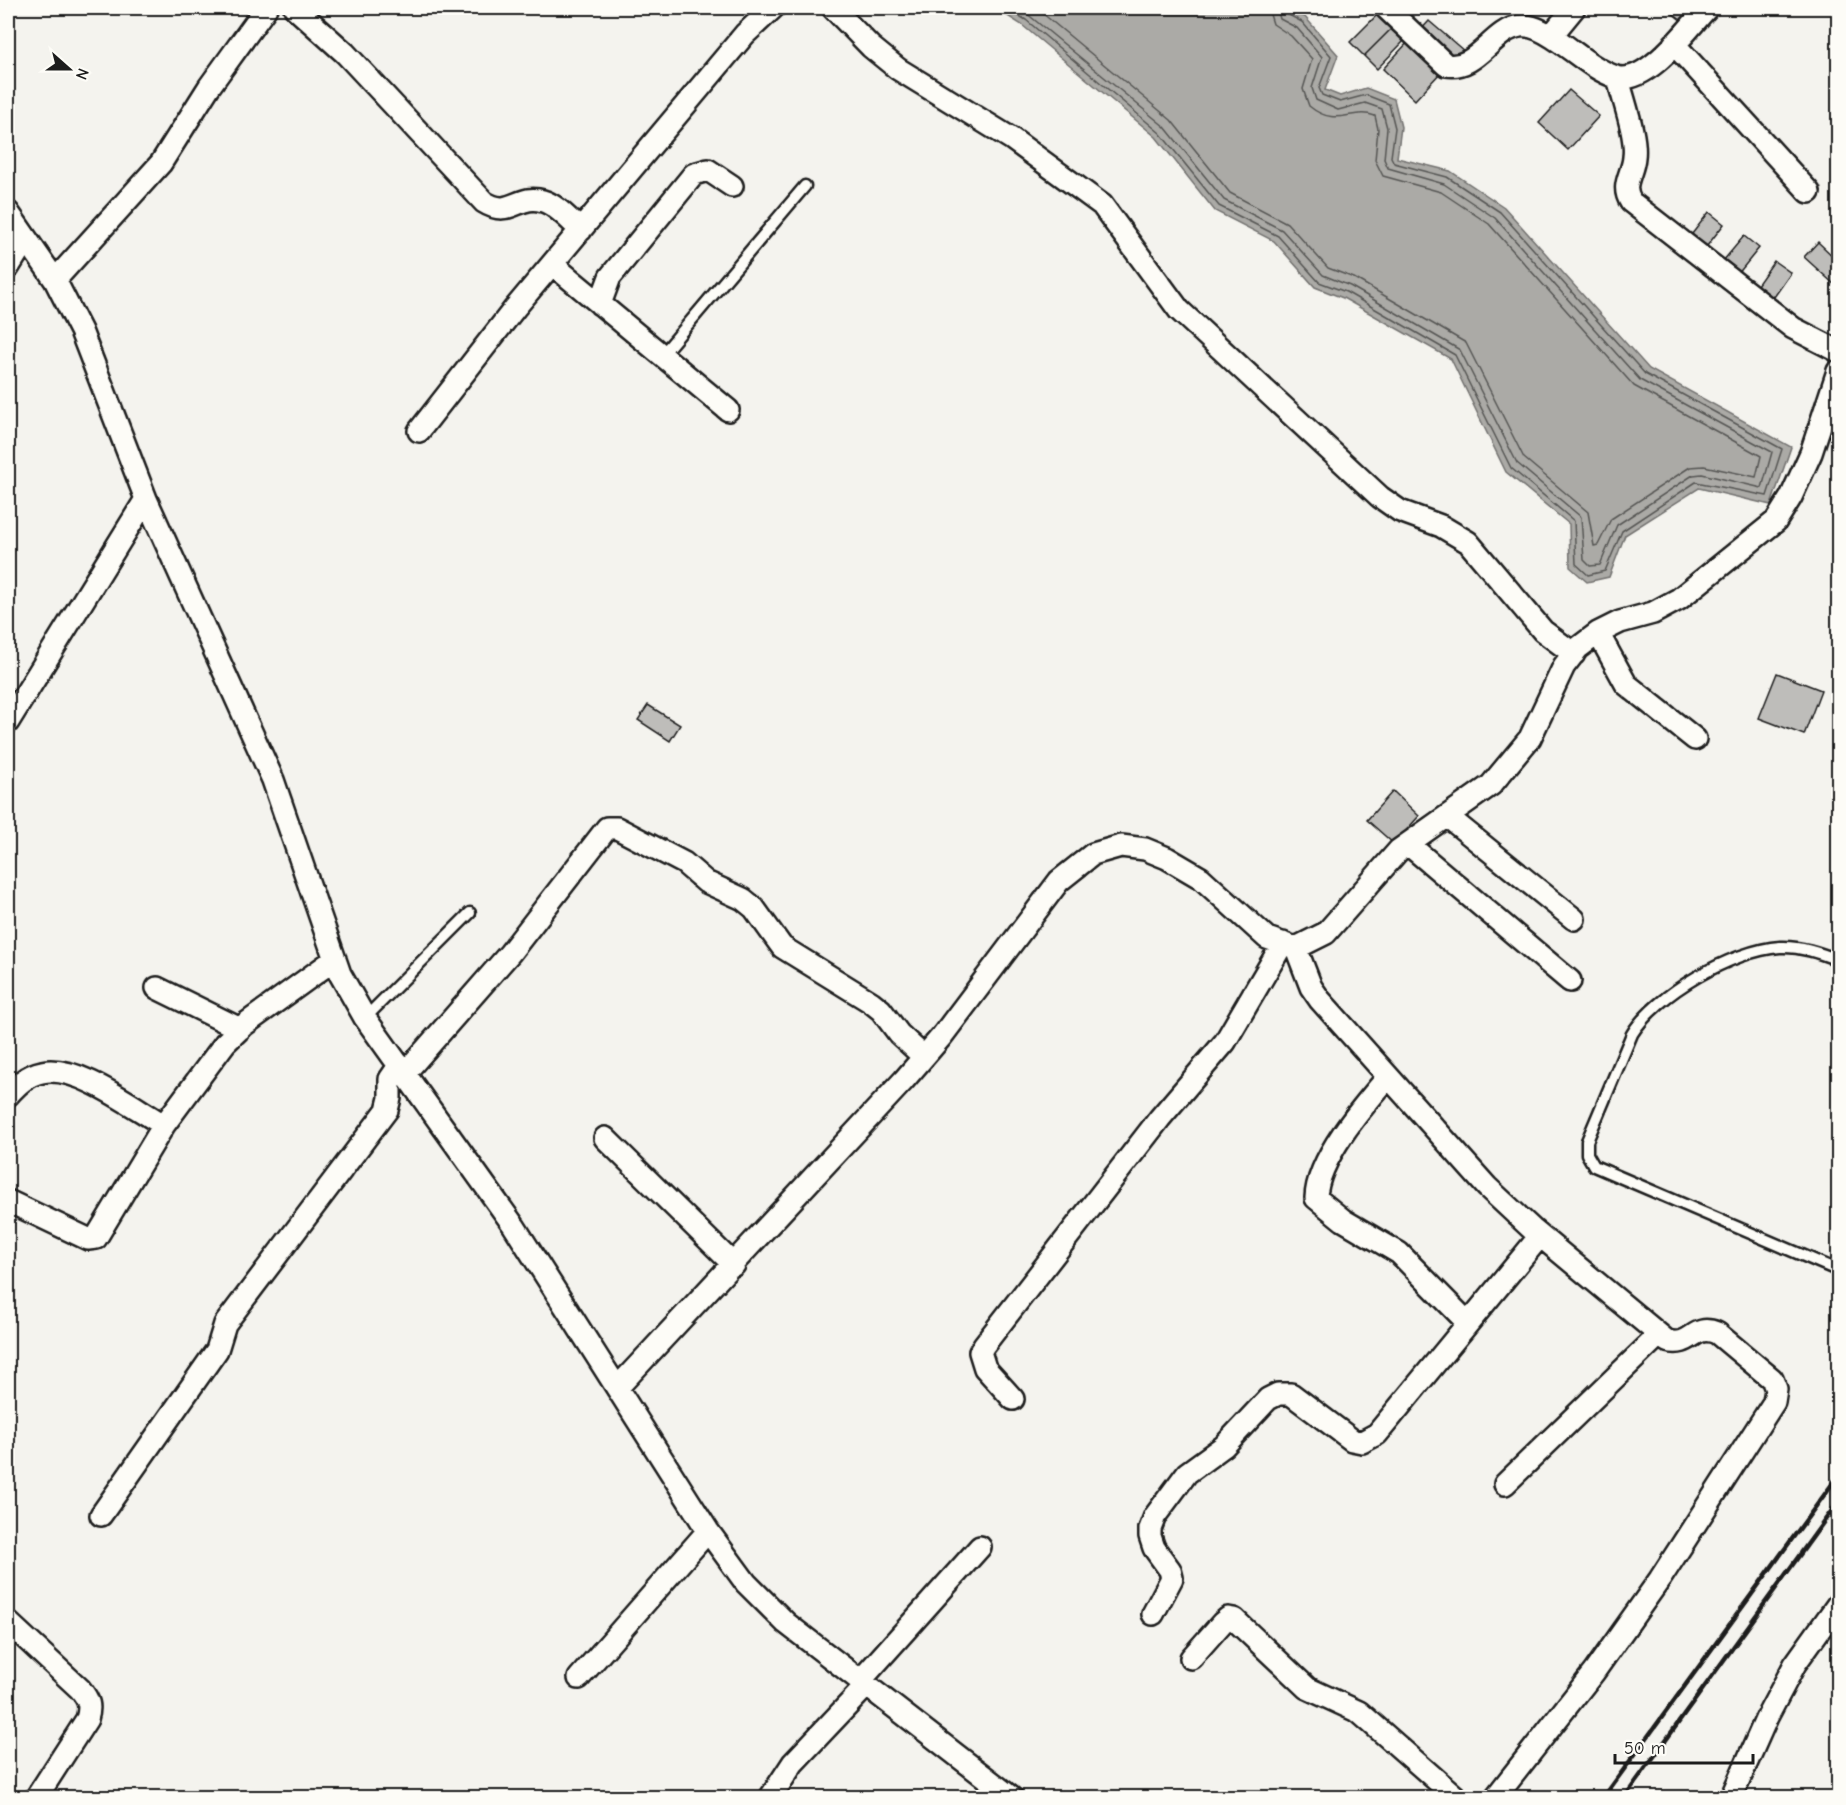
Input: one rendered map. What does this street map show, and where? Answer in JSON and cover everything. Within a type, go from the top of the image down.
[{"type":"street","points":[[55,280],[161,163],[204,95],[267,8]]},
{"type":"street","points":[[294,8],[345,53],[484,201],[495,209],[508,209],[525,200],[545,201],[581,230]]},
{"type":"street","points":[[419,431],[552,264],[745,34],[772,8]]},
{"type":"street","points":[[834,8],[871,47],[898,69],[1011,139],[1102,205],[1179,310],[1243,371],[1380,497],[1400,511],[1441,526],[1468,542],[1543,631],[1574,654]]},
{"type":"street","points":[[1386,8],[1438,59],[1455,67],[1463,65],[1512,28],[1523,25],[1551,36],[1605,72],[1618,78],[1636,76],[1649,69],[1707,8]]},
{"type":"street","points":[[1551,36],[1574,8]]},
{"type":"street","points":[[1674,44],[1809,192]]},
{"type":"street","points":[[1618,78],[1634,143],[1635,158],[1626,184],[1626,194],[1631,202],[1793,328],[1839,351]]},
{"type":"street","points":[[600,304],[610,277],[694,174],[708,170],[732,186]]},
{"type":"street","points":[[8,212],[55,280],[81,332],[146,499],[273,780],[340,974],[365,1018],[514,1226],[730,1563],[786,1623],[1012,1797]]},
{"type":"street","points":[[8,268],[26,239]]},
{"type":"street","points":[[552,264],[728,410]]},
{"type":"street","points":[[1013,1399],[985,1368],[980,1352],[984,1345],[1160,1118],[1225,1042],[1289,946],[1326,933],[1379,870],[1408,844],[1491,785],[1517,756],[1540,720],[1564,666],[1598,633],[1620,622],[1653,613],[1679,600],[1776,521],[1791,497],[1811,453],[1839,371]]},
{"type":"street","points":[[8,722],[146,499]]},
{"type":"street","points":[[1598,633],[1626,684],[1695,739]]},
{"type":"street","points":[[1448,817],[1574,918]]},
{"type":"street","points":[[101,1515],[217,1350],[225,1324],[387,1110],[390,1098],[390,1079],[510,953],[546,909],[598,835],[607,828],[617,828],[673,857],[706,882],[743,899],[754,909],[782,947],[871,1002],[881,1010],[899,1034],[924,1057]]},
{"type":"street","points":[[1408,844],[1570,981]]},
{"type":"street","points":[[618,1388],[924,1057],[1059,881],[1093,854],[1121,846],[1145,849],[1167,858],[1201,878],[1267,938],[1289,946],[1320,1000],[1487,1187],[1540,1236],[1666,1341],[1678,1344],[1689,1341],[1695,1332],[1707,1329],[1717,1333],[1772,1379],[1776,1389],[1774,1402],[1660,1579],[1594,1672],[1495,1797]]},
{"type":"street","points":[[8,1201],[92,1240],[98,1235],[165,1125],[225,1043],[240,1029],[335,959]]},
{"type":"street","points":[[157,988],[240,1029]]},
{"type":"street","points":[[8,1095],[30,1076],[43,1071],[58,1071],[82,1078],[165,1125]]},
{"type":"street","points":[[1388,1077],[1348,1126],[1320,1175],[1316,1198],[1343,1220],[1399,1253],[1468,1323]]},
{"type":"street","points":[[605,1138],[734,1265]]},
{"type":"street","points":[[1153,1614],[1172,1578],[1170,1569],[1154,1548],[1150,1528],[1155,1516],[1197,1464],[1224,1446],[1268,1399],[1278,1394],[1291,1394],[1304,1402],[1352,1440],[1369,1440],[1377,1434],[1540,1236]]},
{"type":"street","points":[[1505,1484],[1659,1335]]},
{"type":"street","points":[[579,1678],[708,1530]]},
{"type":"street","points":[[770,1797],[793,1763],[980,1547]]},
{"type":"street","points":[[1731,1797],[1767,1717],[1795,1664],[1839,1604]]},
{"type":"street","points":[[1191,1658],[1222,1623],[1228,1618],[1234,1619],[1307,1688],[1359,1712],[1457,1797]]},
{"type":"street","points":[[8,1622],[80,1689],[88,1699],[90,1708],[87,1719],[36,1797]]},
{"type":"lane","points":[[663,356],[805,186]]},
{"type":"lane","points":[[365,1018],[470,913]]},
{"type":"lane","points":[[1837,1270],[1594,1166],[1587,1154],[1587,1141],[1632,1034],[1642,1017],[1660,1001],[1722,962],[1750,952],[1781,947],[1813,951],[1839,960]]},
{"type":"water","points":[[995,8],[1285,8],[1305,17],[1338,55],[1325,90],[1340,96],[1366,88],[1394,99],[1401,127],[1397,158],[1450,171],[1504,207],[1649,369],[1791,447],[1771,505],[1699,488],[1625,535],[1609,577],[1587,582],[1570,567],[1569,524],[1506,472],[1451,359],[1343,298],[1315,287],[1274,241],[1215,211],[1156,137],[1022,25]]},
{"type":"building","points":[[1666,8],[1695,8],[1683,22]]},
{"type":"building","points":[[1378,14],[1392,28],[1364,56],[1350,42]]},
{"type":"building","points":[[1429,21],[1464,51],[1454,63],[1419,32]]},
{"type":"building","points":[[1392,28],[1404,41],[1377,69],[1364,56]]},
{"type":"building","points":[[1409,41],[1442,71],[1415,100],[1383,69]]},
{"type":"building","points":[[1569,90],[1599,116],[1568,150],[1539,123]]},
{"type":"building","points":[[1709,212],[1724,224],[1700,255],[1685,243]]},
{"type":"building","points":[[1744,236],[1759,248],[1733,280],[1718,267]]},
{"type":"building","points":[[1818,242],[1838,261],[1836,286],[1804,257]]},
{"type":"building","points":[[1774,261],[1791,273],[1767,307],[1750,295]]},
{"type":"building","points":[[1777,673],[1821,690],[1804,735],[1759,718]]},
{"type":"building","points":[[648,705],[680,725],[670,741],[638,720]]},
{"type":"building","points":[[1393,791],[1419,816],[1394,844],[1367,820]]},
{"type":"railway","points":[[1603,1798],[1838,1476]]},
{"type":"railway","points":[[1624,1798],[1838,1502]]}]
